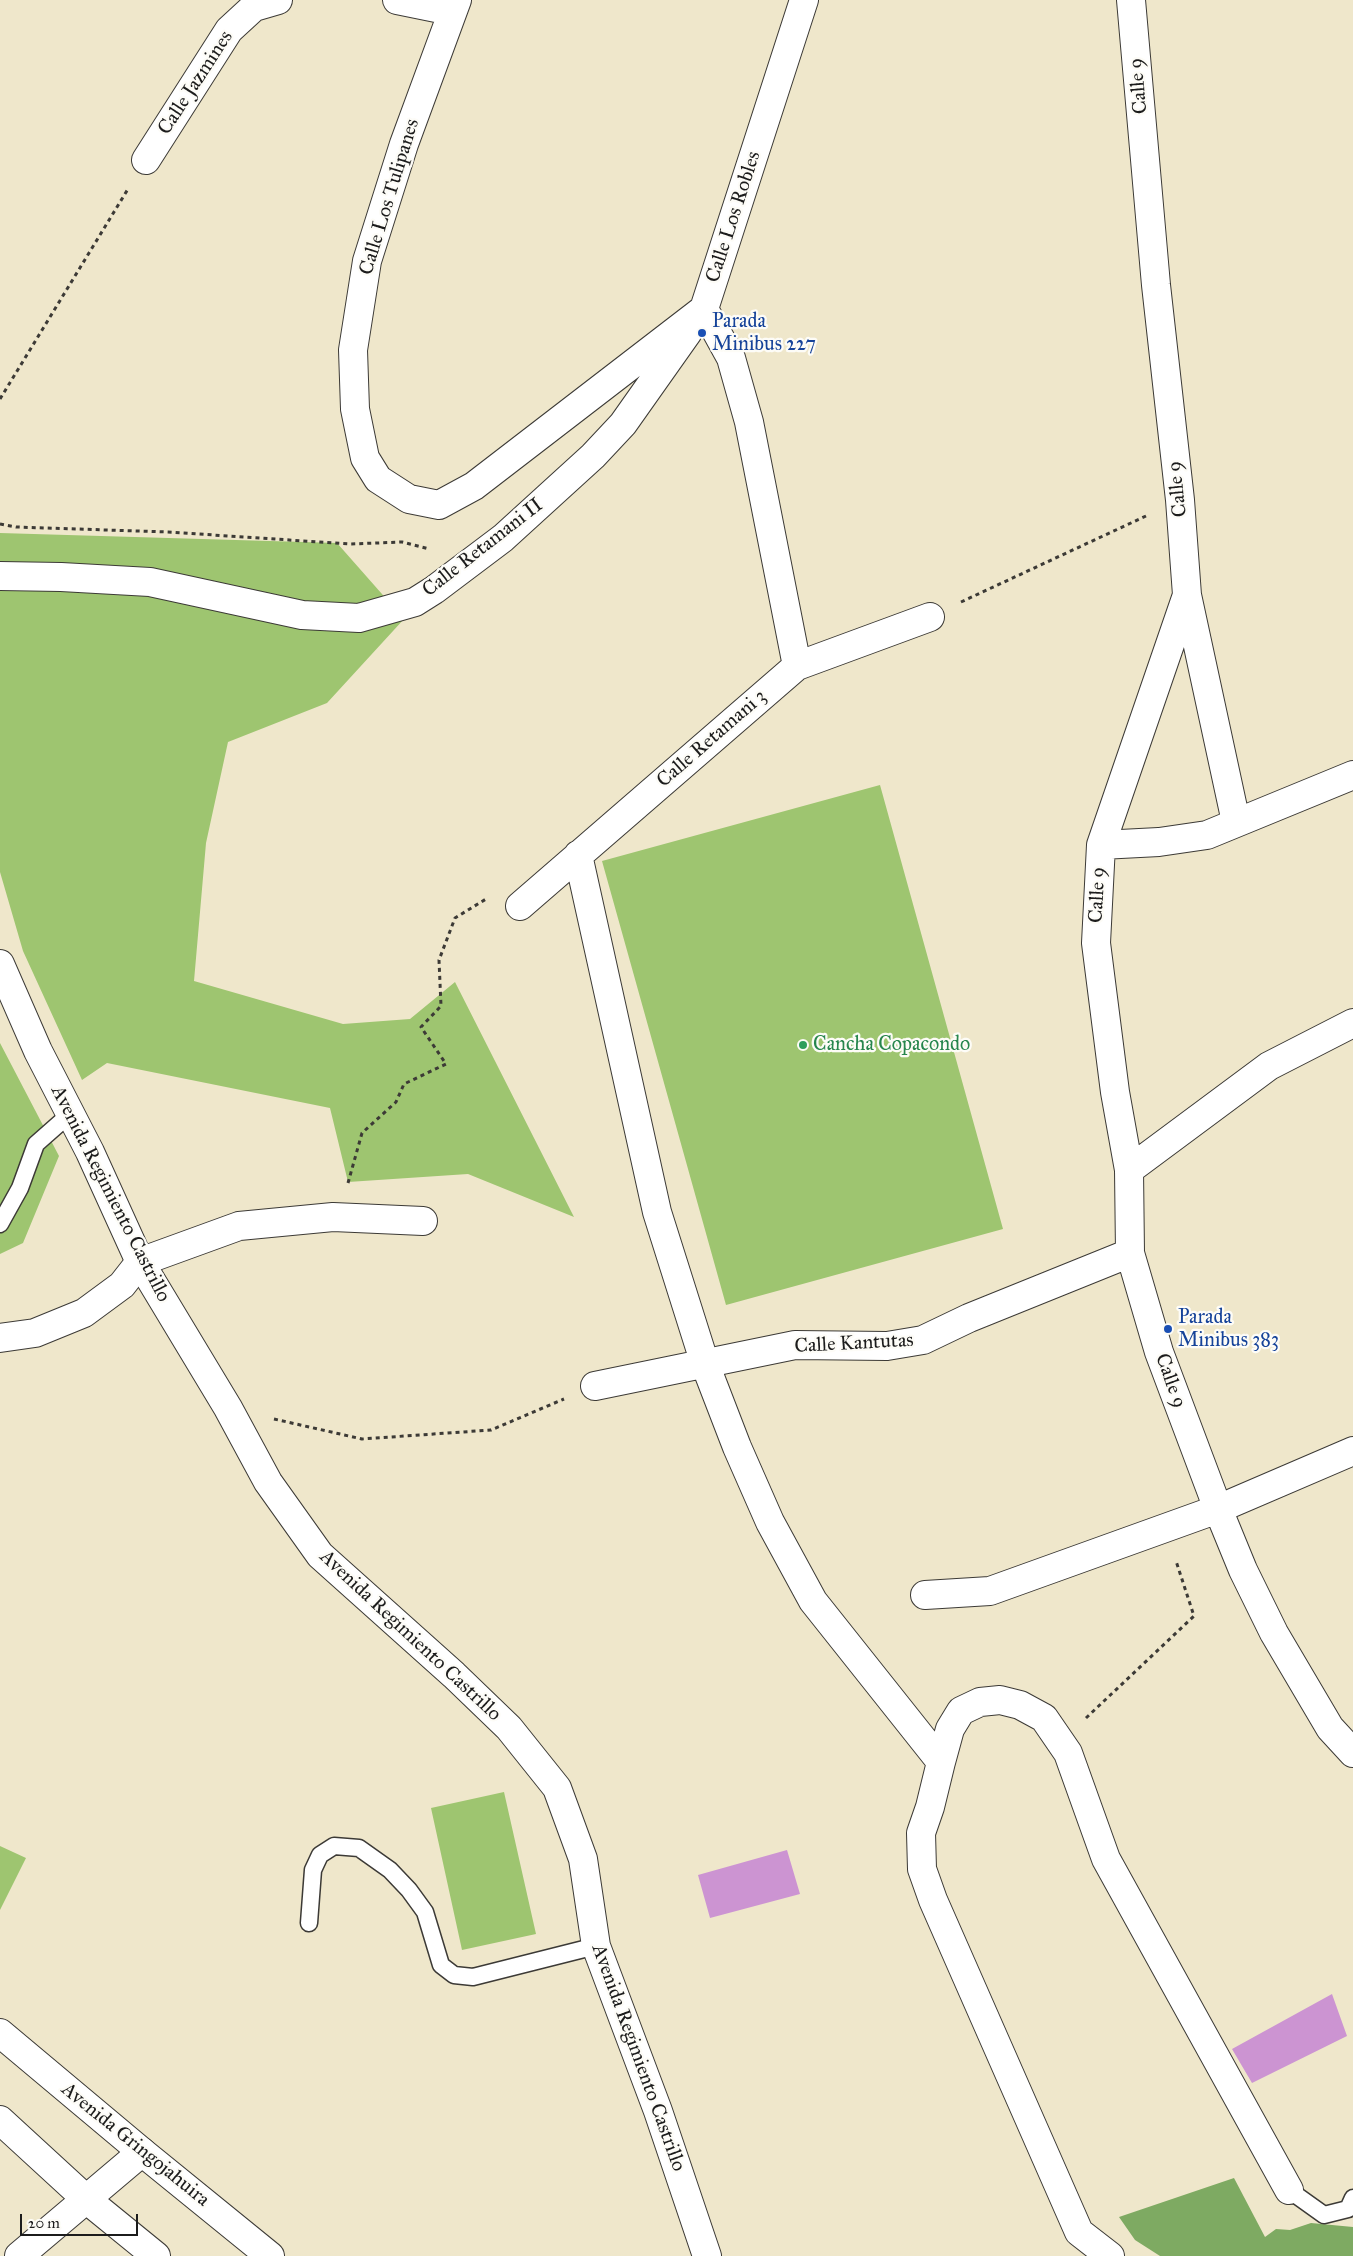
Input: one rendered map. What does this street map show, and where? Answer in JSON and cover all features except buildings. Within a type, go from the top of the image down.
[{"type":"street","name":"Calle Jazmines","points":[[146,160],[229,30],[254,7],[278,0]]},
{"type":"street","points":[[397,0],[454,6]]},
{"type":"street","name":"Calle Los Robles","points":[[797,666],[749,422],[731,358],[704,309],[804,0]]},
{"type":"street","name":"Calle 9","points":[[1131,0],[1156,285],[1180,500],[1187,595],[1101,845],[1096,943],[1115,1092],[1129,1170],[1130,1253],[1159,1352],[1243,1570],[1274,1633],[1330,1728],[1353,1753]]},
{"type":"street","name":"Calle Los Tulipanes","points":[[454,6],[367,261],[353,350],[355,410],[365,458],[378,479],[409,499],[439,505],[474,486],[704,309]]},
{"type":"street","name":"Calle Retamani II","points":[[0,576],[150,582],[302,616],[359,618],[415,602],[467,565],[593,456],[617,431],[704,309]]},
{"type":"street","points":[[1187,595],[1236,822]]},
{"type":"street","name":"Calle Retamani 3","points":[[520,906],[797,666],[930,617]]},
{"type":"street","points":[[1101,845],[1159,842],[1207,835],[1353,775]]},
{"type":"street","points":[[578,855],[657,1212],[705,1364],[770,1522],[813,1601],[941,1762]]},
{"type":"street","name":"Avenida Regimiento Castrillo","points":[[0,964],[38,1051],[140,1262],[228,1408],[268,1482],[320,1555],[510,1728],[556,1788],[583,1859],[596,1946],[658,2111],[707,2256]]},
{"type":"street","points":[[1129,1170],[1269,1066],[1353,1023]]},
{"type":"street","points":[[0,1338],[36,1332],[84,1313],[122,1284],[140,1262],[239,1226],[333,1217],[423,1220]]},
{"type":"street","name":"Calle Kantutas","points":[[595,1386],[795,1345],[887,1346],[923,1340],[969,1318],[1130,1253]]},
{"type":"street","points":[[925,1596],[990,1591],[1218,1509],[1353,1451]]},
{"type":"street","points":[[1110,2256],[1079,2232],[937,1909],[922,1869],[921,1833],[950,1729],[961,1711],[980,1702],[1000,1700],[1020,1704],[1044,1718],[1068,1753],[1106,1859],[1289,2190]]},
{"type":"street","name":"Avenida Gringojahuira","points":[[0,2033],[270,2256]]},
{"type":"street","points":[[0,2120],[86,2199],[156,2256]]},
{"type":"street","points":[[19,2256],[142,2152]]},
{"type":"lane","points":[[0,1224],[20,1188],[36,1144],[70,1114]]},
{"type":"lane","points":[[309,1923],[313,1870],[320,1855],[334,1846],[359,1848],[390,1870],[410,1890],[425,1912],[441,1965],[454,1975],[473,1976],[596,1946]]},
{"type":"lane","points":[[1289,2190],[1324,2215],[1348,2209],[1353,2198]]},
{"type":"path","points":[[0,399],[146,160]]},
{"type":"path","points":[[930,617],[1180,500]]},
{"type":"path","points":[[0,524],[16,527],[168,532],[350,544],[402,542],[428,549],[467,565]]},
{"type":"path","points":[[333,1217],[348,1182],[362,1133],[396,1102],[404,1084],[446,1064],[421,1027],[441,1006],[439,960],[455,918],[489,897],[520,906]]},
{"type":"path","points":[[228,1408],[362,1439],[491,1430],[595,1386]]},
{"type":"path","points":[[1068,1753],[1081,1723],[1194,1616],[1175,1556]]},
{"type":"green space","points":[[0,533],[337,543],[404,619],[327,703],[228,742],[206,843],[194,981],[343,1024],[410,1019],[455,982],[574,1217],[468,1174],[348,1182],[330,1108],[107,1063],[82,1080],[23,951],[0,872]]},
{"type":"green space","name":"Cancha Copacondo","points":[[880,785],[1003,1229],[726,1305],[602,861]]},
{"type":"green space","points":[[0,1043],[59,1156],[23,1243],[0,1254]]},
{"type":"green space","points":[[504,1792],[536,1934],[462,1950],[431,1808]]},
{"type":"green space","points":[[0,1846],[26,1858],[0,1910]]},
{"type":"green space","points":[[1234,2178],[1265,2237],[1276,2229],[1290,2230],[1311,2223],[1353,2227],[1353,2256],[1160,2256],[1135,2240],[1119,2217]]},
{"type":"place","name":"Parada Minibus 227","points":[[702,333]]},
{"type":"place","name":"Cancha Copacondo","points":[[803,1045]]},
{"type":"place","name":"Parada Minibus 383","points":[[1168,1329]]}]
